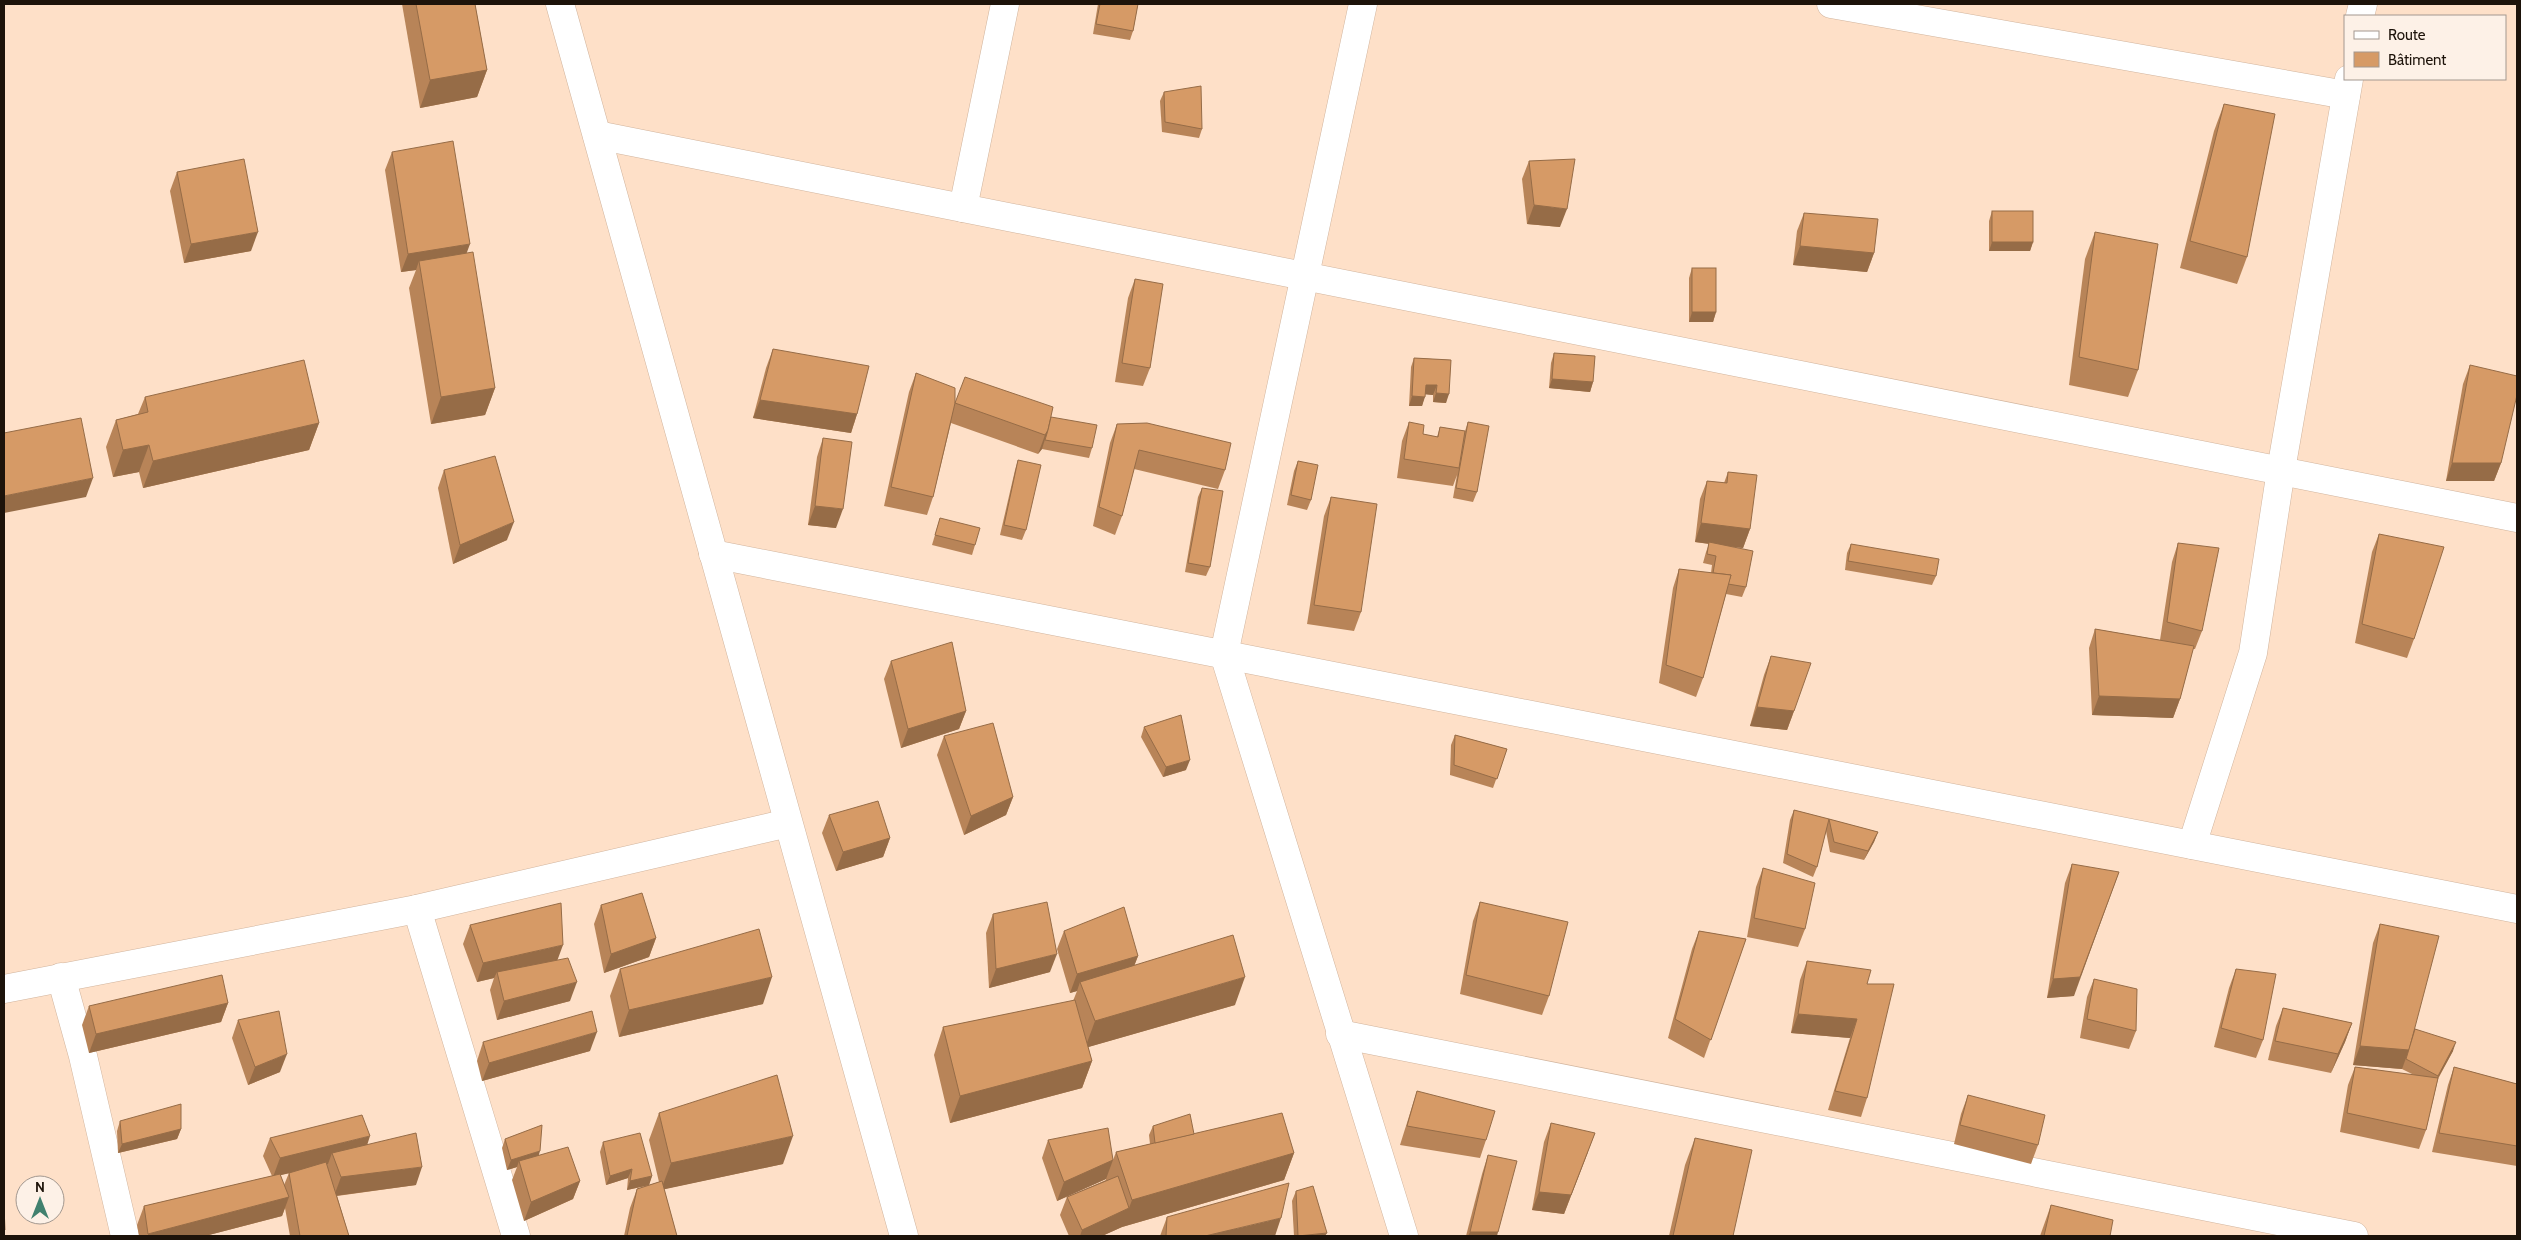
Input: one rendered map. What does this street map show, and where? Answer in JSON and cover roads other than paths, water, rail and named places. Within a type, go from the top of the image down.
[{"type":"street","points":[[560,4],[904,1236]]},
{"type":"street","points":[[963,208],[1004,4]]},
{"type":"street","points":[[1363,4],[1224,654],[1404,1236]]},
{"type":"street","points":[[1831,4],[2348,87],[2281,470],[2253,653],[2192,845]]},
{"type":"street","points":[[597,135],[2517,518]]},
{"type":"street","points":[[713,554],[2517,909]]},
{"type":"street","points":[[4,989],[417,909],[788,823]]},
{"type":"street","points":[[417,909],[516,1236]]},
{"type":"street","points":[[61,977],[83,1056],[125,1236]]},
{"type":"street","points":[[1340,1034],[2354,1236]]}]
